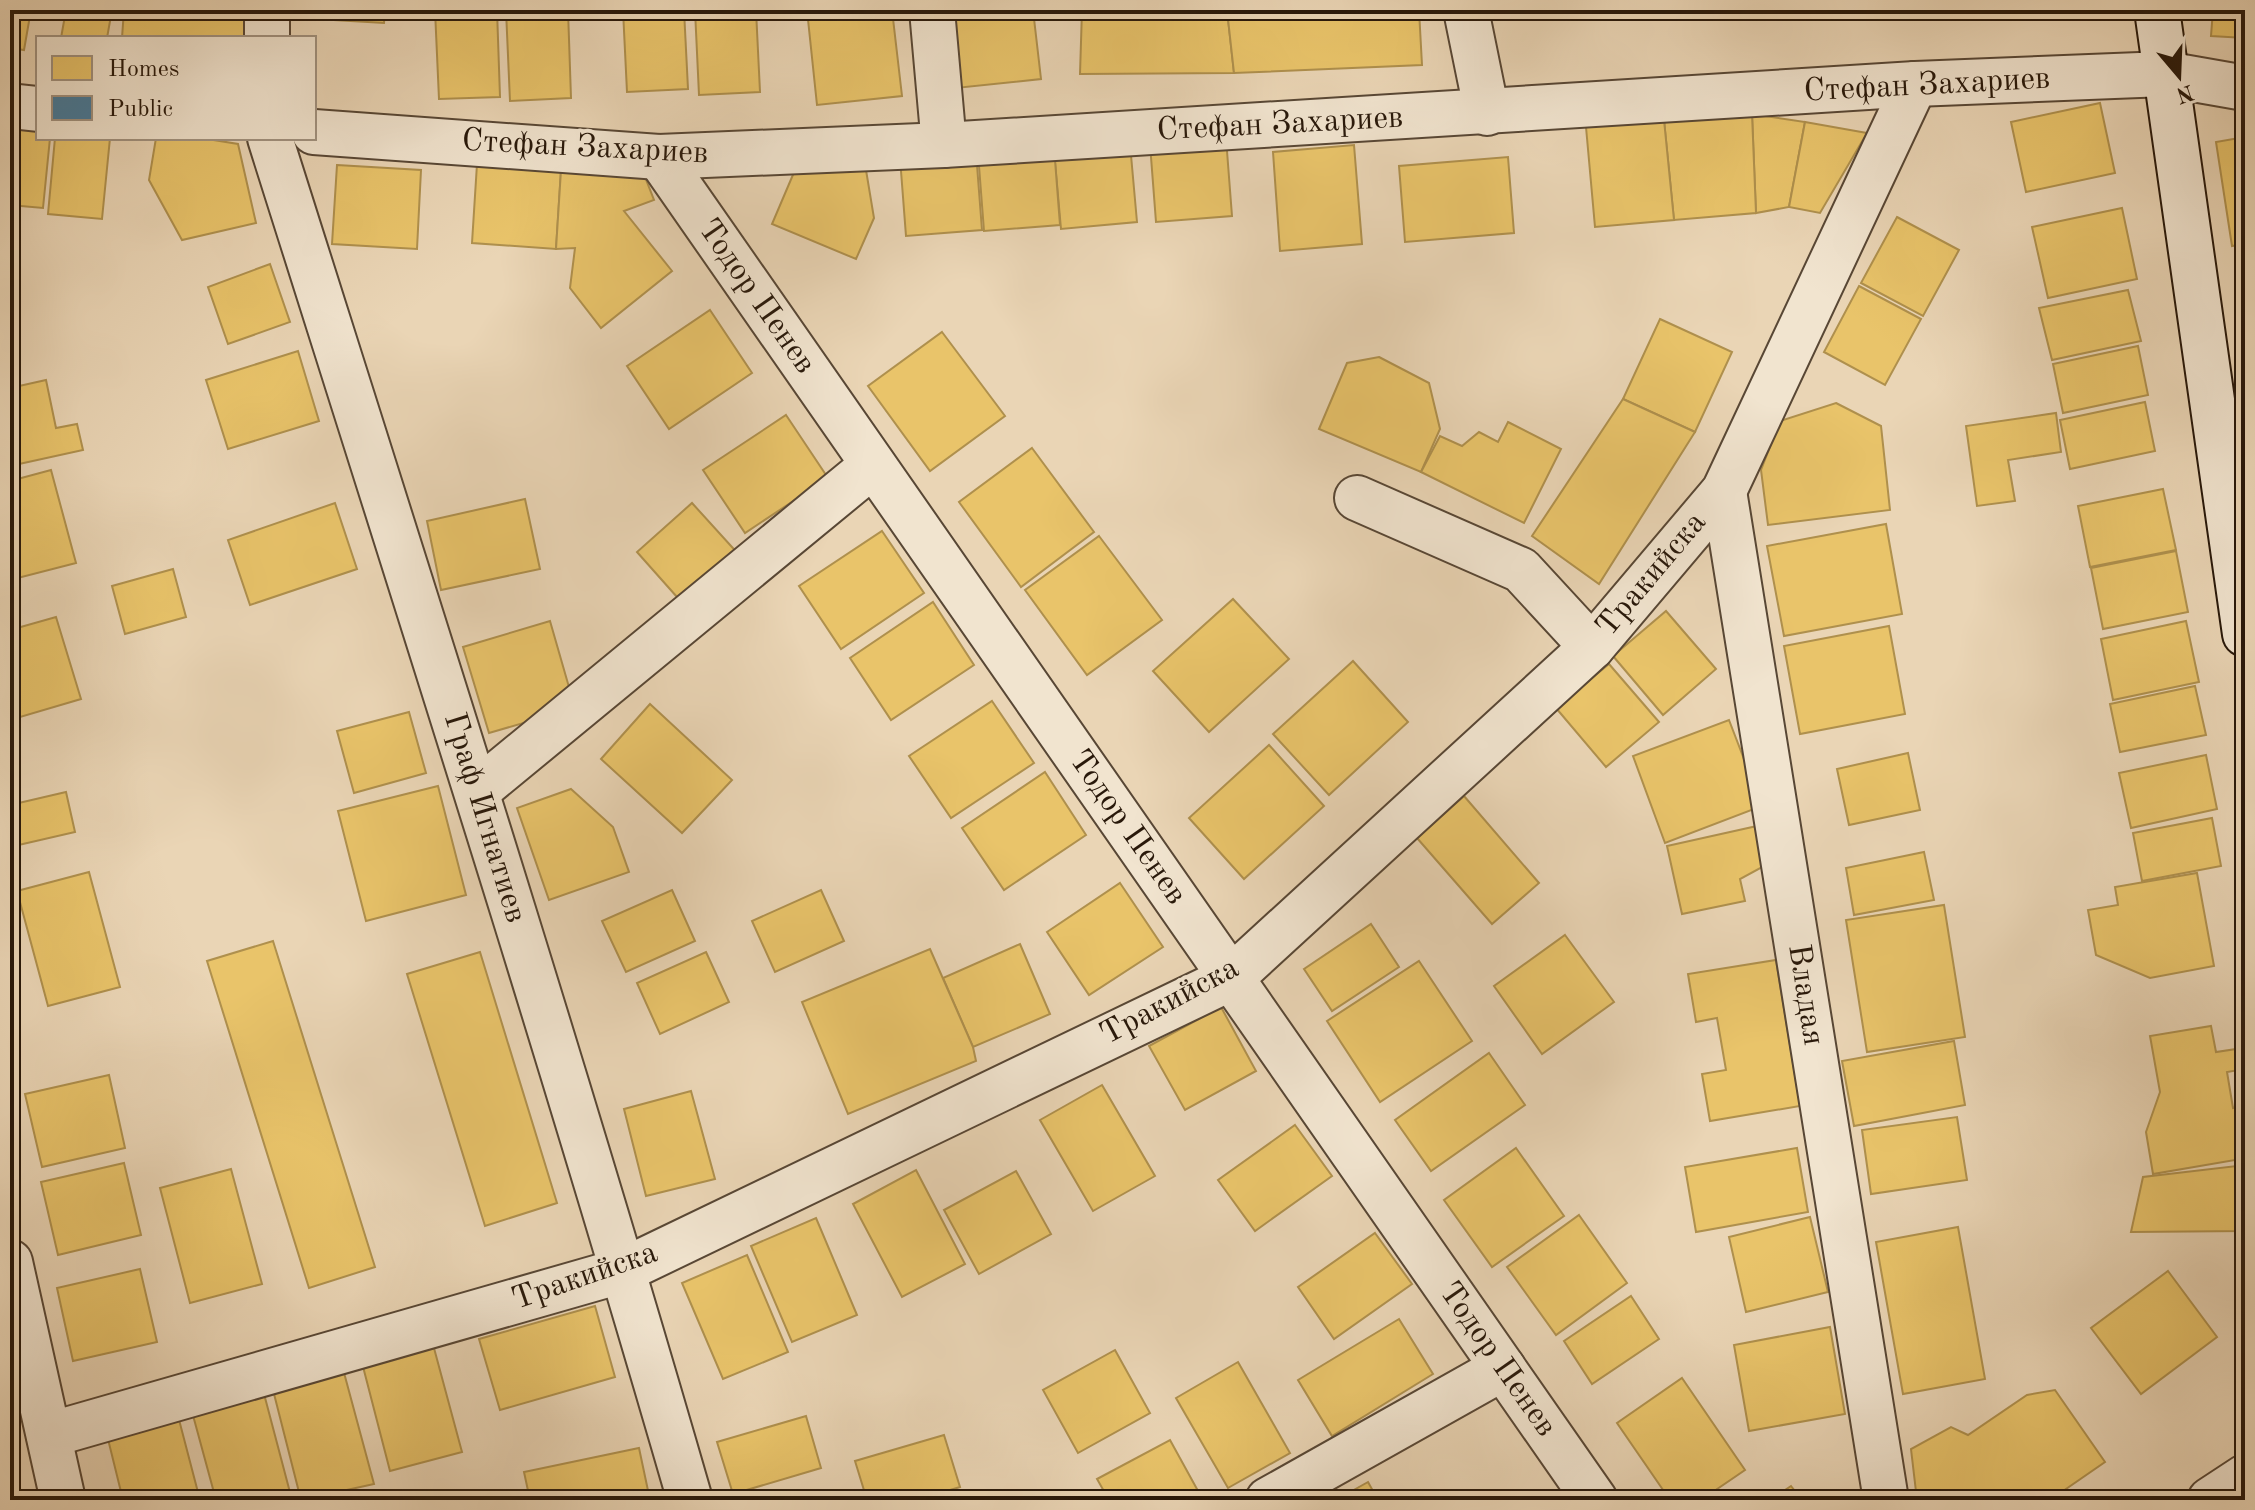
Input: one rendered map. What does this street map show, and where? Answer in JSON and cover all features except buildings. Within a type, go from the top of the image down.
[{"type":"street","points":[[267,10],[267,36]]},
{"type":"street","points":[[932,10],[944,145]]},
{"type":"street","points":[[1466,10],[1487,113]]},
{"type":"street","points":[[2157,10],[2240,572],[2245,634]]},
{"type":"street","name":"Стефан Захариев","points":[[316,132],[659,157],[944,145],[1915,84],[2165,74],[2245,88]]},
{"type":"street","name":"Тракийска","points":[[49,1435],[624,1270],[1231,978],[1592,647],[1724,491],[1915,84]]},
{"type":"street","points":[[10,106],[36,109]]},
{"type":"street","name":"Граф Игнатиев","points":[[271,140],[477,791],[624,1270],[690,1500]]},
{"type":"street","name":"Тодор Пенев","points":[[659,157],[1595,1500]]},
{"type":"street","points":[[477,791],[873,465]]},
{"type":"street","name":"Владая","points":[[1724,491],[1886,1500]]},
{"type":"street","points":[[1357,498],[1521,570],[1592,647]]},
{"type":"street","points":[[10,1262],[63,1500]]},
{"type":"street","points":[[1268,1500],[1503,1368]]},
{"type":"street","points":[[2210,1500],[2245,1477]]}]
